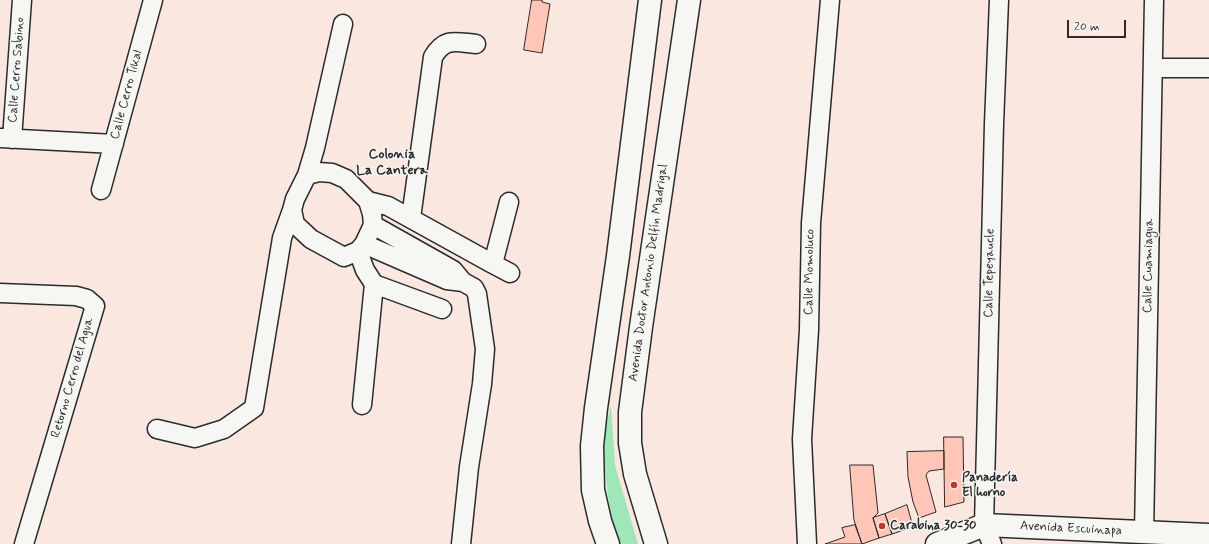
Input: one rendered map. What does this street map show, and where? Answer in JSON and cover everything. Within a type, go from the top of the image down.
[{"type":"main road","points":[[608,544],[600,521],[594,490],[592,446],[593,431],[618,256],[650,0]]},
{"type":"main road","name":"Avenida Doctor Antonio Delfín Madrigal","points":[[656,544],[635,474],[630,443],[630,412],[642,319],[689,0]]},
{"type":"main road","points":[[596,544],[600,521]]},
{"type":"main road","name":"Avenida Escuinapa","points":[[937,544],[988,535],[1144,533],[1209,535]]},
{"type":"street","name":"Calle Cerro Sabino","points":[[6,139],[22,0]]},
{"type":"street","name":"Calle Cerro Tikal","points":[[101,190],[153,0]]},
{"type":"street","name":"Calle Momoluco","points":[[807,544],[802,439],[809,330],[811,223],[830,0]]},
{"type":"street","name":"Calle Tepeyaucle","points":[[988,535],[994,124],[999,0]]},
{"type":"street","name":"Calle Cuamiagua","points":[[1144,533],[1154,0]]},
{"type":"street","points":[[157,429],[195,438],[224,429],[254,408],[282,238],[295,199],[307,175],[315,148],[343,24]]},
{"type":"street","points":[[411,218],[433,57],[439,47],[450,42],[476,44]]},
{"type":"street","points":[[1153,68],[1209,68]]},
{"type":"street","points":[[6,139],[114,144]]},
{"type":"street","points":[[315,148],[332,173]]},
{"type":"street","points":[[307,175],[319,172],[332,173],[346,179],[371,213],[453,270],[463,282]]},
{"type":"street","points":[[493,264],[509,202]]},
{"type":"street","points":[[355,251],[371,213],[388,206],[510,273]]},
{"type":"street","points":[[292,210],[295,224],[311,239],[355,251],[447,280],[463,282],[474,288],[477,294],[485,349],[482,384],[469,467],[461,544]]},
{"type":"street","points":[[282,238],[304,232]]},
{"type":"street","points":[[355,251],[369,277],[362,405]]},
{"type":"street","points":[[369,277],[442,309]]},
{"type":"street","name":"Retorno Cerro del Agua","points":[[0,293],[76,296],[87,299],[95,306],[24,544]]},
{"type":"green space","points":[[611,406],[615,465],[638,544],[615,544],[612,536],[602,440]]},
{"type":"building","points":[[532,0],[542,0],[542,2],[550,4],[542,53],[524,50]]},
{"type":"building","name":"Panadería El horno","points":[[944,437],[963,437],[964,502],[945,507]]},
{"type":"building","points":[[944,451],[944,469],[929,471],[926,475],[936,512],[919,518],[913,502],[908,477],[907,452]]},
{"type":"building","points":[[850,465],[873,465],[878,513],[873,518],[879,538],[862,544],[854,520]]},
{"type":"building","points":[[907,505],[913,527],[892,534],[885,514]]},
{"type":"building","name":"Carabina 30-30","points":[[885,514],[892,534],[879,538],[873,518]]},
{"type":"building","points":[[855,525],[862,544],[825,544],[845,537],[842,528]]},
{"type":"place","name":"Panadería El horno","points":[[954,485]]},
{"type":"place","name":"Carabina 30-30","points":[[882,526]]},
{"type":"district","name":"Colonia La Cantera","points":[[392,164]]}]
